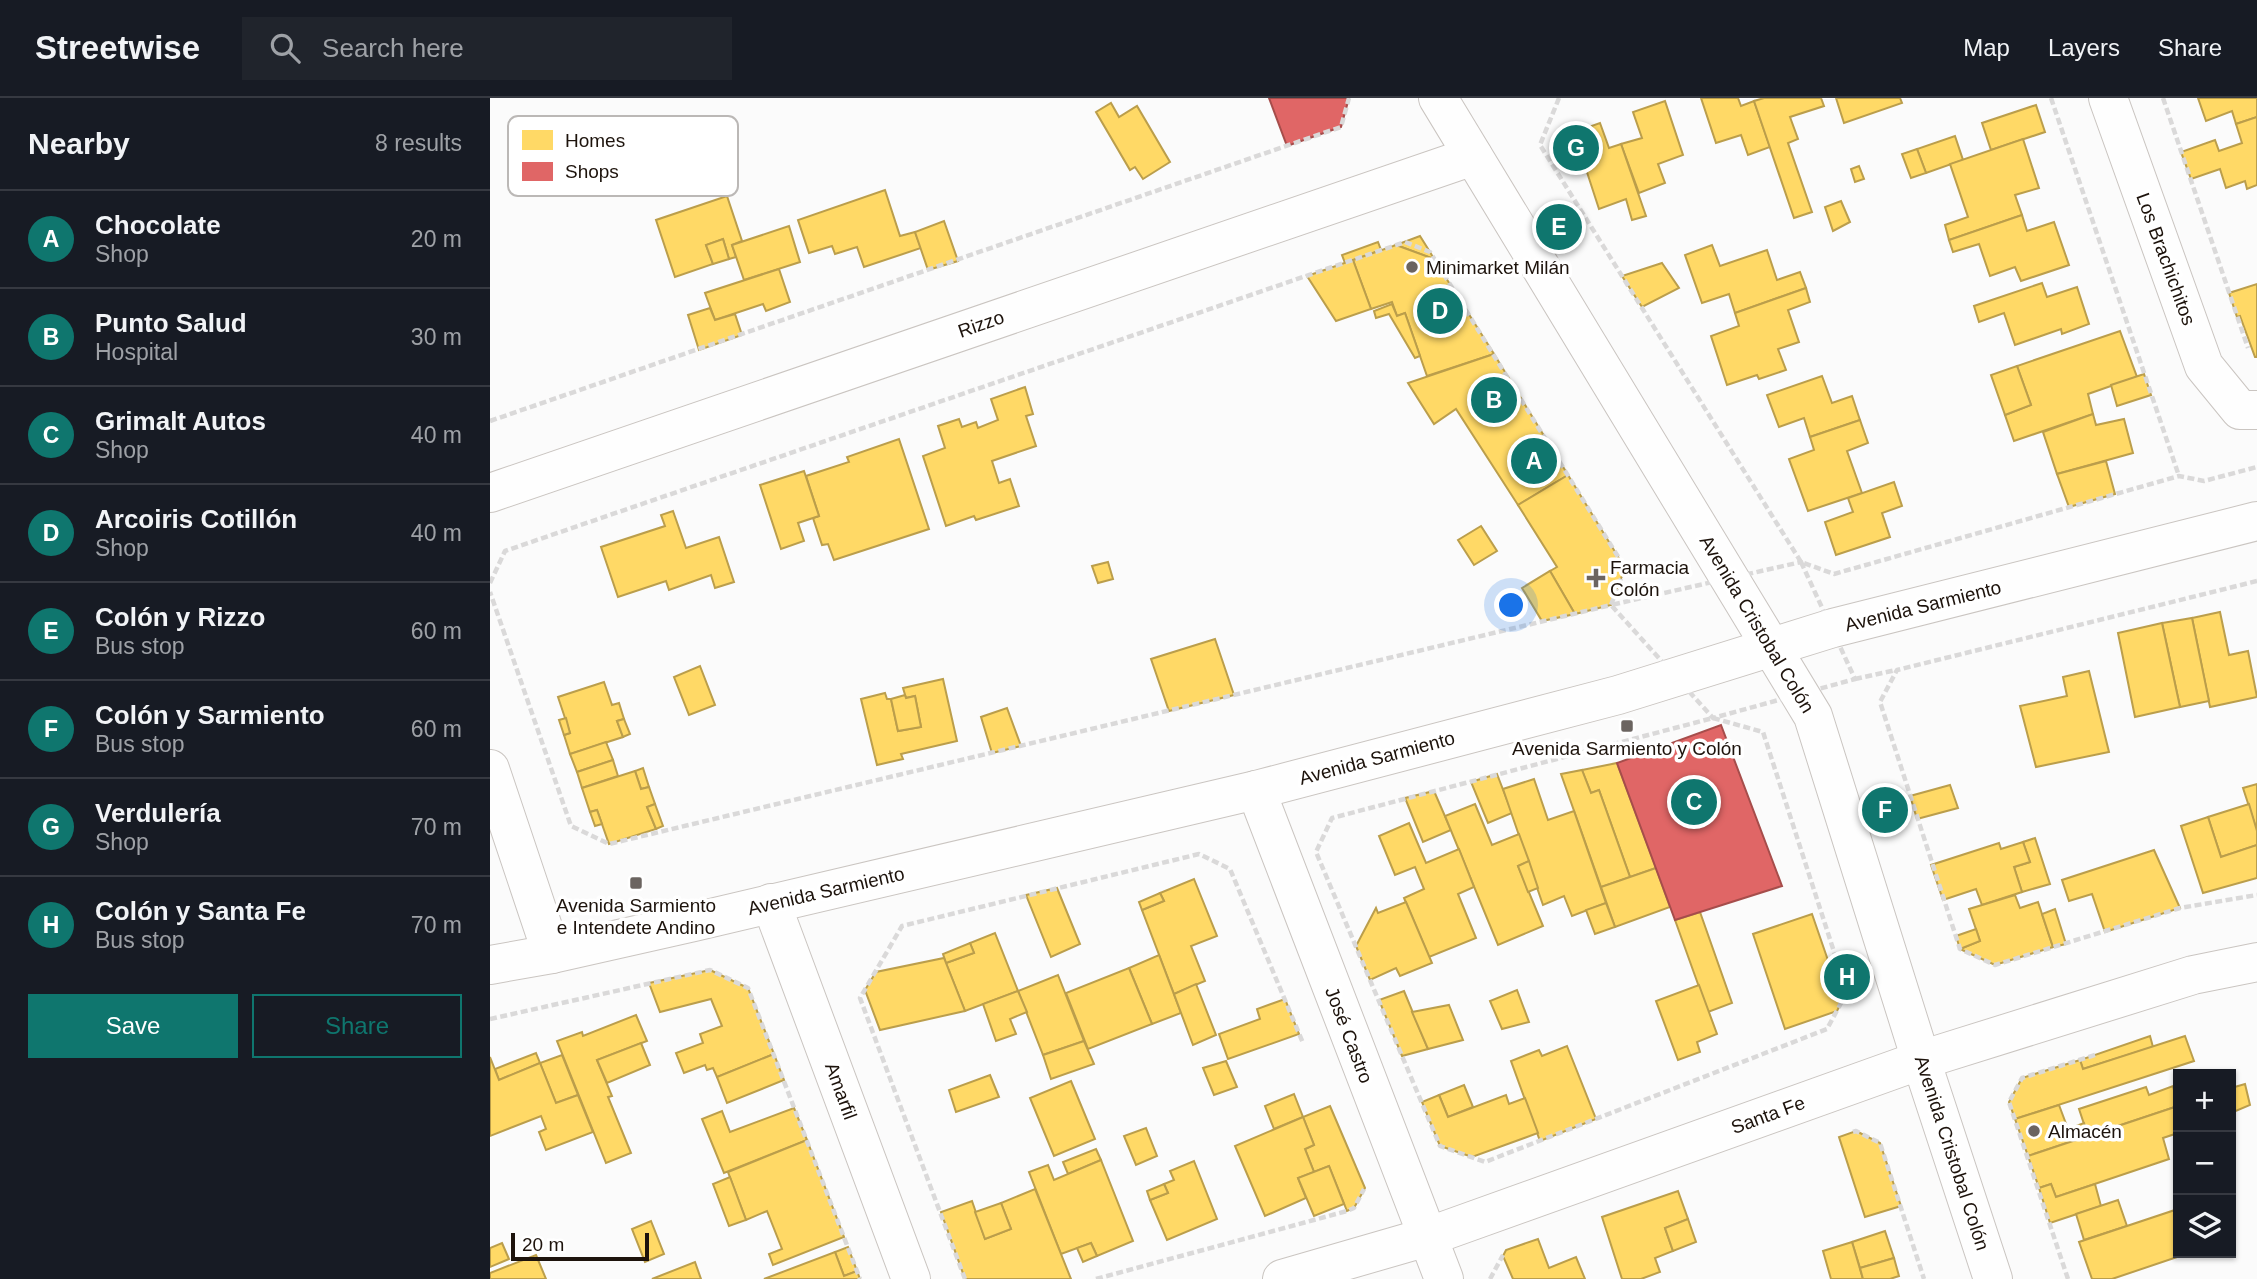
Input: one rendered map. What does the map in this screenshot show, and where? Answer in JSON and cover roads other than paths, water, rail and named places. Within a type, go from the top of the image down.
[{"type":"street","name":"Avenida Cristobal Colón","points":[[1438,98],[1813,716],[1993,1279]]},
{"type":"street","name":"Los Brachichitos","points":[[2108,98],[2204,366],[2248,410]]},
{"type":"street","name":"Rizzo","points":[[490,493],[1473,156]]},
{"type":"street","name":"Avenida Sarmiento","points":[[490,965],[552,954],[1256,790],[1618,695],[1833,628],[2257,521]]},
{"type":"street","points":[[490,769],[552,954]]},
{"type":"street","name":"José Castro","points":[[1256,790],[1444,1279]]},
{"type":"street","name":"Amarfil","points":[[771,903],[911,1279]]},
{"type":"street","name":"Santa Fe","points":[[1282,1279],[1427,1237],[1921,1060],[2193,975],[2257,962]]},
{"type":"place","name":"Verdulería","points":[[1576,148]]},
{"type":"place","name":"Colón y Rizzo","points":[[1559,227]]},
{"type":"place","name":"Minimarket Milán","points":[[1412,267]]},
{"type":"place","name":"Arcoiris Cotillón","points":[[1440,311]]},
{"type":"place","name":"Punto Salud","points":[[1494,400]]},
{"type":"place","name":"Chocolate","points":[[1534,461]]},
{"type":"place","name":"Farmacia Colón","points":[[1596,578]]},
{"type":"place","name":"Avenida Sarmiento y Colón","points":[[1627,726]]},
{"type":"place","name":"Grimalt Autos","points":[[1694,802]]},
{"type":"place","name":"Colón y Sarmiento","points":[[1885,810]]},
{"type":"place","name":"Avenida Sarmiento e Intendete Andino","points":[[636,883]]},
{"type":"place","name":"Colón y Santa Fe","points":[[1847,977]]},
{"type":"place","name":"Almacén","points":[[2034,1131]]}]
